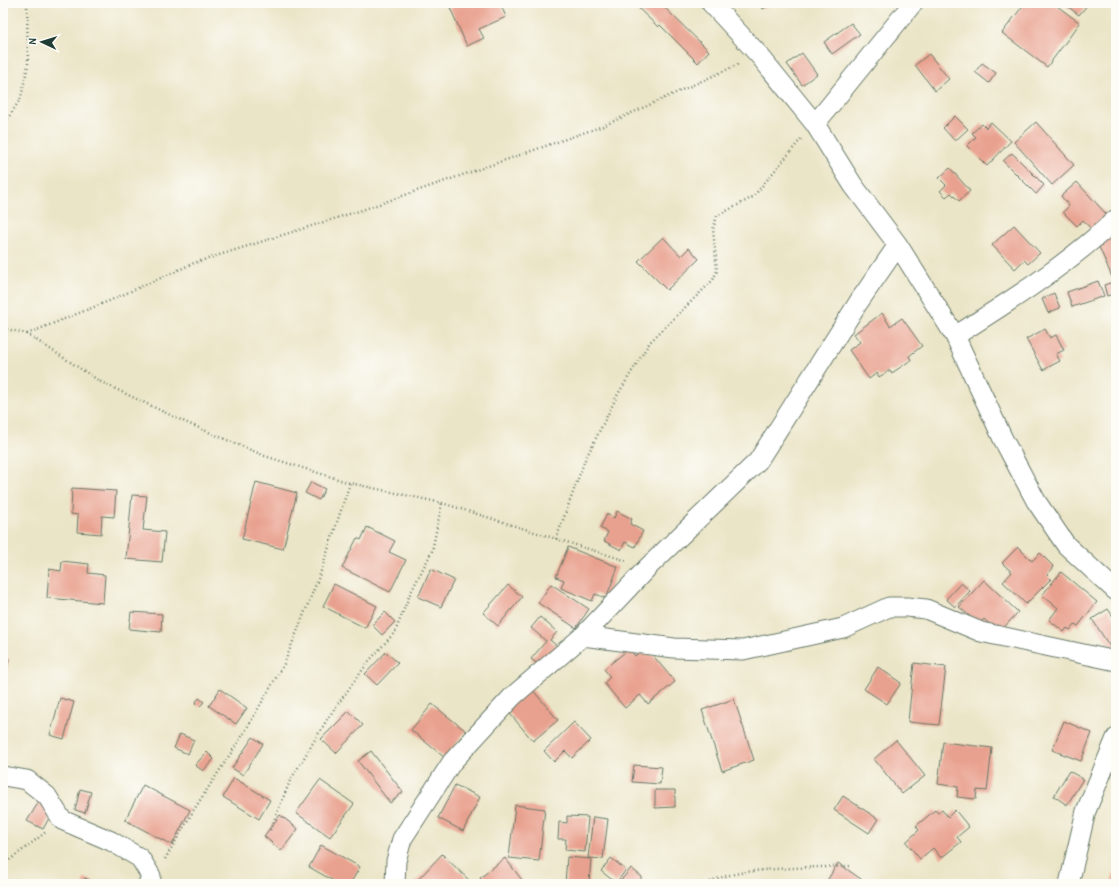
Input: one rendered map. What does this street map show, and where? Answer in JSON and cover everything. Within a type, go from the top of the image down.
[{"type":"street","points":[[711,3],[759,55],[815,124],[853,185],[898,245],[956,336],[1003,439],[1036,501],[1066,544],[1116,592]]},
{"type":"street","points":[[815,124],[913,3]]},
{"type":"street","points":[[956,336],[1037,284],[1088,245],[1116,219]]},
{"type":"street","points":[[395,884],[396,861],[402,839],[452,762],[513,696],[583,636],[648,567],[758,461],[858,303],[898,245]]},
{"type":"street","points":[[583,636],[674,648],[742,650],[844,628],[889,607],[908,607],[926,609],[981,632],[1116,661]]},
{"type":"street","points":[[1069,884],[1086,811],[1116,738]]},
{"type":"street","points":[[3,776],[27,780],[47,796],[62,820],[111,841],[140,858],[150,880]]},
{"type":"path","points":[[3,126],[21,98],[28,65],[26,3]]},
{"type":"path","points":[[26,334],[109,301],[194,263],[362,210],[603,126],[759,55]]},
{"type":"path","points":[[556,539],[585,460],[618,394],[650,342],[713,280],[717,271],[713,229],[717,216],[752,197],[815,124]]},
{"type":"path","points":[[3,328],[26,334],[101,382],[185,422],[264,456],[350,483],[442,503],[648,567]]},
{"type":"path","points":[[150,880],[165,859],[195,808],[244,733],[284,664],[320,574],[350,483]]},
{"type":"path","points":[[270,830],[290,781],[328,718],[369,661],[395,632],[410,594],[432,551],[442,503]]},
{"type":"path","points":[[3,865],[62,820]]},
{"type":"path","points":[[707,884],[716,878],[751,871],[851,866]]},
{"type":"building","points":[[448,3],[500,3],[506,17],[479,29],[484,38],[467,46]]},
{"type":"building","points":[[633,3],[660,3],[709,51],[698,63],[660,25],[658,27]]},
{"type":"building","points":[[759,3],[772,3],[763,9]]},
{"type":"building","points":[[1025,3],[1053,3],[1080,23],[1047,67],[1002,33]]},
{"type":"building","points":[[1063,3],[1089,3],[1079,15]]},
{"type":"building","points":[[851,23],[860,34],[832,54],[824,42]]},
{"type":"building","points":[[802,53],[817,74],[802,85],[787,64]]},
{"type":"building","points":[[929,54],[949,79],[935,91],[915,65]]},
{"type":"building","points":[[982,63],[996,73],[989,83],[975,72]]},
{"type":"building","points":[[955,116],[968,129],[955,141],[943,128]]},
{"type":"building","points":[[991,122],[1011,141],[987,166],[967,146],[976,137],[972,133],[982,124],[986,128]]},
{"type":"building","points":[[1036,122],[1074,165],[1052,185],[1014,142]]},
{"type":"building","points":[[1012,153],[1044,185],[1036,194],[1003,161]]},
{"type":"building","points":[[950,168],[970,191],[959,201],[951,193],[946,197],[940,191],[946,185],[939,178]]},
{"type":"building","points":[[1077,182],[1107,215],[1091,229],[1083,220],[1077,226],[1063,212],[1069,206],[1061,196]]},
{"type":"building","points":[[1014,225],[1040,253],[1028,264],[1024,260],[1015,269],[992,245]]},
{"type":"building","points":[[1116,235],[1116,276],[1112,277],[1097,242]]},
{"type":"building","points":[[663,237],[681,256],[689,248],[699,259],[667,290],[638,261]]},
{"type":"building","points":[[1098,281],[1104,296],[1072,307],[1067,292]]},
{"type":"building","points":[[1116,281],[1116,293],[1107,296],[1104,285]]},
{"type":"building","points":[[1054,293],[1060,308],[1048,313],[1042,299]]},
{"type":"building","points":[[882,313],[890,326],[902,318],[922,346],[909,356],[911,360],[892,373],[890,370],[879,377],[877,373],[869,379],[849,350],[860,342],[854,334]]},
{"type":"building","points":[[1045,329],[1050,338],[1056,335],[1064,350],[1056,354],[1060,361],[1043,370],[1026,339]]},
{"type":"building","points":[[256,482],[297,493],[283,549],[242,539]]},
{"type":"building","points":[[311,482],[325,489],[319,500],[305,493]]},
{"type":"building","points":[[72,488],[116,491],[114,517],[102,516],[101,534],[77,532],[78,515],[71,514]]},
{"type":"building","points":[[132,495],[147,496],[143,530],[165,532],[162,562],[126,559]]},
{"type":"building","points":[[617,511],[632,519],[630,524],[643,531],[635,547],[625,542],[621,550],[604,541],[608,532],[600,528],[607,514],[614,518]]},
{"type":"building","points":[[367,527],[395,541],[389,552],[406,560],[390,592],[342,568],[357,538],[361,540]]},
{"type":"building","points":[[568,547],[618,567],[606,598],[595,594],[592,601],[561,588],[564,580],[556,577]]},
{"type":"building","points":[[1018,547],[1032,561],[1040,553],[1054,567],[1047,575],[1051,579],[1026,604],[1003,582],[1012,572],[1002,563]]},
{"type":"building","points":[[62,561],[89,564],[88,573],[105,575],[103,603],[47,598],[49,569],[61,571]]},
{"type":"building","points":[[431,569],[454,580],[441,607],[418,597]]},
{"type":"building","points":[[1061,572],[1097,602],[1078,626],[1075,624],[1070,630],[1067,628],[1064,632],[1049,620],[1058,608],[1042,595]]},
{"type":"building","points":[[984,580],[1018,612],[999,633],[984,619],[979,624],[959,607]]},
{"type":"building","points":[[961,583],[970,591],[955,607],[946,599]]},
{"type":"building","points":[[334,584],[377,606],[365,628],[323,606]]},
{"type":"building","points":[[551,584],[589,609],[576,628],[538,603]]},
{"type":"building","points":[[508,585],[522,597],[498,626],[483,613]]},
{"type":"building","points":[[1108,609],[1116,621],[1116,647],[1112,650],[1092,619]]},
{"type":"building","points":[[131,612],[162,614],[161,632],[129,629]]},
{"type":"building","points":[[385,612],[395,622],[382,635],[372,625]]},
{"type":"building","points":[[540,617],[557,632],[550,640],[558,647],[542,667],[531,659],[546,641],[531,628]]},
{"type":"building","points":[[646,647],[675,682],[648,704],[640,695],[625,708],[604,683],[610,677],[604,669],[629,649],[635,656]]},
{"type":"building","points":[[386,652],[398,663],[377,685],[365,674]]},
{"type":"building","points":[[3,657],[9,659],[4,681],[3,681]]},
{"type":"building","points":[[914,663],[946,667],[939,725],[908,722]]},
{"type":"building","points":[[878,667],[901,683],[887,704],[864,689]]},
{"type":"building","points":[[531,688],[558,720],[533,741],[506,709]]},
{"type":"building","points":[[220,689],[247,708],[236,724],[209,706]]},
{"type":"building","points":[[60,698],[74,702],[64,739],[50,735]]},
{"type":"building","points":[[199,698],[204,702],[199,707],[195,703]]},
{"type":"building","points":[[734,699],[754,760],[722,771],[702,710]]},
{"type":"building","points":[[432,704],[466,731],[445,758],[411,730]]},
{"type":"building","points":[[349,711],[363,725],[336,753],[321,739]]},
{"type":"building","points":[[1064,721],[1092,733],[1081,761],[1052,750]]},
{"type":"building","points":[[574,722],[591,740],[572,758],[565,751],[554,762],[544,751]]},
{"type":"building","points":[[180,734],[194,740],[188,754],[174,748]]},
{"type":"building","points":[[253,737],[263,744],[243,775],[232,768]]},
{"type":"building","points":[[896,740],[925,776],[902,794],[874,759]]},
{"type":"building","points":[[943,742],[992,748],[987,791],[977,790],[976,799],[957,797],[958,787],[938,784]]},
{"type":"building","points":[[371,751],[403,792],[390,803],[358,761]]},
{"type":"building","points":[[207,752],[214,759],[203,771],[195,765]]},
{"type":"building","points":[[634,765],[662,767],[660,784],[632,782]]},
{"type":"building","points":[[1069,771],[1083,779],[1067,805],[1054,796]]},
{"type":"building","points":[[234,778],[270,800],[259,819],[223,797]]},
{"type":"building","points":[[320,780],[354,804],[330,837],[296,813]]},
{"type":"building","points":[[143,785],[190,810],[172,845],[125,820]]},
{"type":"building","points":[[455,785],[480,797],[463,831],[438,818]]},
{"type":"building","points":[[80,789],[91,792],[85,813],[75,810]]},
{"type":"building","points":[[655,790],[675,790],[675,807],[655,808]]},
{"type":"building","points":[[843,796],[878,819],[869,833],[834,810]]},
{"type":"building","points":[[40,800],[54,809],[43,829],[27,821]]},
{"type":"building","points":[[515,805],[545,809],[539,861],[509,858]]},
{"type":"building","points":[[935,810],[938,813],[942,810],[948,817],[955,810],[969,827],[957,837],[961,842],[941,858],[933,848],[920,859],[906,842],[919,830],[916,826]]},
{"type":"building","points":[[280,815],[298,829],[281,851],[264,836]]},
{"type":"building","points":[[567,816],[588,817],[585,852],[565,850],[566,839],[558,839],[559,822],[567,823]]},
{"type":"building","points":[[593,817],[608,819],[603,859],[588,858]]},
{"type":"building","points":[[321,845],[360,867],[350,884],[339,884],[309,867]]},
{"type":"building","points":[[442,854],[473,884],[414,884]]},
{"type":"building","points":[[567,857],[591,859],[589,884],[565,884]]},
{"type":"building","points":[[505,858],[525,884],[484,884],[480,878]]},
{"type":"building","points":[[611,858],[626,870],[616,883],[601,871]]},
{"type":"building","points":[[838,863],[868,884],[825,884]]},
{"type":"building","points":[[631,868],[642,877],[637,884],[618,884]]},
{"type":"building","points":[[1114,873],[1116,874],[1116,884],[1111,884]]},
{"type":"building","points":[[85,878],[98,884],[82,884]]}]
